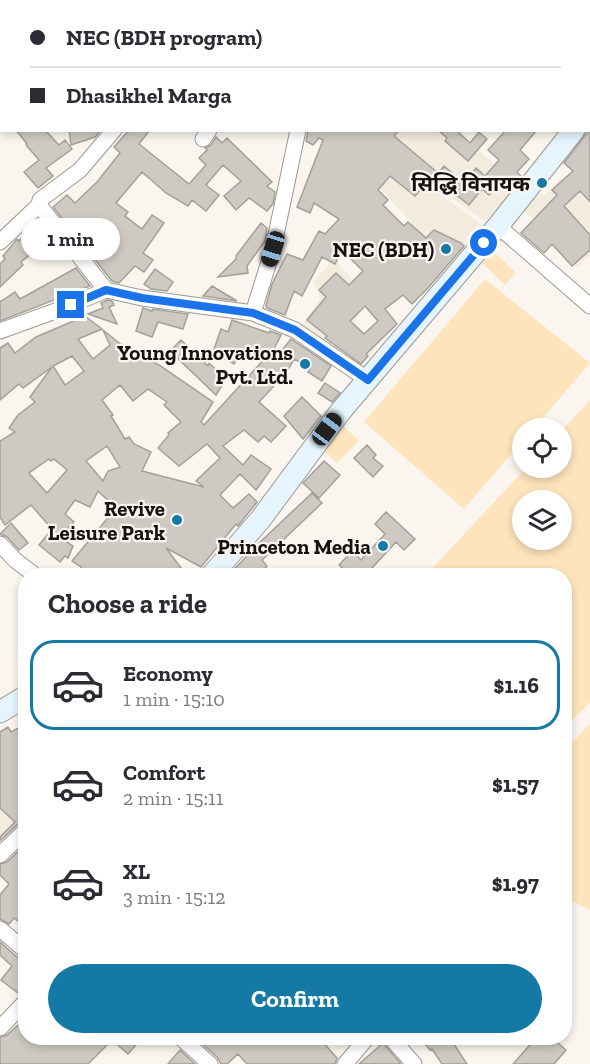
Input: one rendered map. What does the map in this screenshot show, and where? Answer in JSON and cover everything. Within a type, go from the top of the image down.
[{"type":"street","points":[[0,242],[39,205],[40,200],[80,170],[112,132]]},
{"type":"street","points":[[253,313],[273,249],[298,132]]},
{"type":"street","points":[[218,568],[260,520],[340,412],[498,226],[572,132]]},
{"type":"street","points":[[39,205],[106,290]]},
{"type":"street","points":[[498,226],[590,306]]},
{"type":"street","points":[[0,331],[106,290],[142,298],[253,313],[295,330],[368,380]]},
{"type":"street","points":[[0,544],[26,568]]},
{"type":"street","points":[[0,712],[18,701]]},
{"type":"street","points":[[0,855],[18,838]]},
{"type":"street","points":[[0,929],[18,944]]},
{"type":"street","points":[[0,1028],[18,1009]]},
{"type":"street","points":[[189,1045],[210,1064]]},
{"type":"street","points":[[345,1064],[361,1045]]},
{"type":"street","points":[[397,1045],[414,1064]]},
{"type":"shaded area","points":[[374,132],[459,132],[496,166],[513,191],[545,195],[560,179],[568,181],[590,205],[590,256],[577,267],[550,234],[509,197],[486,221],[441,191]]},
{"type":"shaded area","points":[[409,170],[488,230],[456,268],[424,237],[366,172]]},
{"type":"shaded area","points":[[493,251],[516,273],[505,285],[482,263]]},
{"type":"shaded area","points":[[334,259],[351,277],[351,294],[364,308],[355,321],[376,348],[359,371],[300,328],[320,299],[314,281]]},
{"type":"shaded area","points":[[485,279],[590,363],[542,418],[512,418],[512,454],[464,509],[364,422]]},
{"type":"shaded area","points":[[590,400],[590,702],[572,721],[572,568],[432,568],[517,478],[572,478],[572,419]]},
{"type":"shaded area","points":[[344,426],[359,441],[337,463],[322,449]]},
{"type":"shaded area","points":[[590,724],[590,910],[572,902],[572,743]]},
{"type":"shaded area","points":[[0,778],[18,795],[18,832],[0,851]]},
{"type":"building","points":[[18,132],[47,132],[59,145],[65,140],[72,149],[46,168],[53,176],[38,188],[24,172],[39,160]]},
{"type":"building","points":[[69,132],[99,132],[95,137],[71,145]]},
{"type":"building","points":[[127,132],[148,132],[139,144],[189,184],[206,165],[199,158],[207,150],[205,148],[211,145],[216,137],[222,143],[227,138],[272,182],[267,186],[275,192],[273,204],[267,211],[249,198],[236,210],[224,196],[241,181],[223,165],[206,185],[219,195],[206,211],[192,200],[188,206],[166,193],[142,172],[116,203],[128,212],[125,216],[142,229],[152,215],[164,223],[143,253],[153,260],[144,272],[135,266],[119,283],[112,281],[53,207],[67,195],[75,203],[97,182],[120,153],[114,147]]},
{"type":"building","points":[[308,132],[397,132],[394,136],[438,173],[444,166],[464,183],[476,168],[485,176],[499,160],[488,150],[504,132],[535,132],[520,150],[529,159],[517,172],[521,176],[514,185],[504,177],[489,195],[482,189],[469,205],[442,185],[440,188],[430,179],[415,196],[390,176],[378,190],[388,200],[383,205],[404,226],[408,222],[426,238],[434,230],[464,246],[412,304],[403,295],[385,309],[397,324],[366,354],[368,356],[361,364],[325,338],[327,336],[307,320],[326,297],[319,290],[336,273],[349,285],[363,271],[342,250],[335,264],[322,257],[302,296],[294,291],[285,315],[267,308],[266,305],[272,284],[287,254],[303,260],[319,231],[325,234],[339,219],[314,203],[310,213],[297,207],[323,140],[319,138],[313,145],[306,141]],"holes":[[[365,306],[378,321],[364,334],[350,321]]]},
{"type":"building","points":[[440,132],[458,132],[470,143],[479,132],[487,139],[468,161],[445,141],[447,138]]},
{"type":"building","points":[[590,132],[590,202],[580,191],[564,206],[590,235],[590,250],[572,266],[552,244],[544,253],[521,233],[557,195],[552,190],[573,171],[564,163]]},
{"type":"building","points":[[34,223],[48,235],[36,250],[21,262],[23,265],[0,287],[0,264],[5,259],[3,256]]},
{"type":"building","points":[[261,223],[267,228],[265,241],[247,266],[248,273],[218,277],[236,259]]},
{"type":"building","points":[[76,268],[90,286],[0,321],[0,302],[15,292],[20,299]]},
{"type":"building","points":[[155,269],[173,282],[167,291],[151,289],[144,284]]},
{"type":"building","points":[[212,286],[237,301],[203,296]]},
{"type":"building","points":[[107,300],[112,301],[114,305],[109,307],[117,324],[88,314],[103,308],[101,303]]},
{"type":"building","points":[[143,308],[188,314],[183,329],[158,322],[152,337],[136,331]]},
{"type":"building","points":[[85,316],[102,329],[78,339],[93,359],[110,345],[103,330],[128,350],[129,348],[159,365],[213,402],[201,422],[204,425],[267,356],[243,349],[234,364],[213,352],[221,329],[228,332],[232,320],[281,335],[271,355],[276,358],[291,339],[331,366],[322,381],[308,372],[311,368],[294,359],[287,372],[259,402],[286,426],[271,442],[264,436],[258,442],[244,430],[223,446],[243,465],[251,455],[271,469],[256,490],[240,474],[220,495],[233,508],[249,494],[257,502],[201,567],[166,548],[181,568],[81,568],[72,561],[116,508],[98,491],[90,507],[75,500],[65,514],[74,522],[59,537],[73,546],[68,558],[65,556],[60,562],[39,545],[52,529],[31,505],[5,525],[0,517],[0,441],[15,432],[9,428],[18,415],[35,402],[30,397],[52,367],[23,388],[19,384],[0,400],[0,348],[8,343],[15,353],[36,337]],"holes":[[[72,356],[84,371],[65,385],[53,366]],[[120,385],[133,401],[148,389],[167,402],[164,405],[181,422],[168,433],[169,435],[158,448],[179,466],[207,444],[220,458],[196,481],[204,487],[142,471],[151,452],[134,444],[129,437],[125,439],[111,416],[113,415],[102,400]],[[107,446],[120,467],[108,471],[103,481],[86,461]],[[49,459],[51,461],[54,459],[67,470],[47,493],[29,473]]]},
{"type":"building","points":[[181,340],[208,366],[209,363],[226,379],[216,395],[170,351]]},
{"type":"building","points":[[325,383],[340,393],[332,402],[318,393]]},
{"type":"building","points":[[302,397],[321,416],[303,439],[284,416]]},
{"type":"building","points":[[367,445],[376,455],[373,458],[383,466],[373,477],[354,458]]},
{"type":"building","points":[[324,461],[340,475],[319,498],[303,483]]},
{"type":"building","points":[[312,493],[322,503],[262,560],[267,566],[265,568],[235,568]]},
{"type":"building","name":"Princeton Media","points":[[386,512],[415,539],[404,550],[396,542],[372,568],[342,568],[339,565],[352,551],[361,560],[385,534],[375,524]]},
{"type":"building","points":[[11,523],[28,543],[19,550],[7,537],[0,534]]},
{"type":"building","points":[[8,727],[11,732],[18,728],[18,824],[0,841],[0,837],[15,822],[0,808],[0,732]]},
{"type":"building","points":[[18,852],[18,921],[14,918],[9,924],[0,919],[0,895],[9,884],[0,875],[0,864],[7,862]]},
{"type":"building","points":[[0,942],[18,958],[18,993],[1,980],[12,966],[0,955]]},
{"type":"building","points":[[18,1025],[18,1045],[107,1045],[88,1064],[0,1064],[0,1037],[7,1035]]},
{"type":"building","points":[[118,1045],[136,1045],[128,1054]]},
{"type":"building","points":[[204,1045],[325,1045],[337,1058],[335,1064],[247,1064],[238,1054],[227,1064],[221,1064]]},
{"type":"building","points":[[381,1045],[385,1045],[401,1064],[359,1064]]},
{"type":"building","points":[[426,1045],[455,1045],[467,1064],[442,1064],[432,1049],[430,1050]]},
{"type":"building","points":[[530,1045],[560,1045],[566,1050],[554,1064],[513,1064]]},
{"type":"building","points":[[180,1050],[195,1064],[168,1064]]},
{"type":"place","name":"सिद्धि विनायक","points":[[542,183]]},
{"type":"place","name":"NEC (BDH)","points":[[446,249]]},
{"type":"place","name":"Young Innovations Pvt. Ltd.","points":[[305,364]]},
{"type":"place","name":"Revive Leisure Park","points":[[177,520]]},
{"type":"place","name":"Princeton Media","points":[[383,546]]},
{"type":"route","points":[[71,305],[106,290],[142,298],[253,313],[295,330],[368,380],[484,243]]}]
